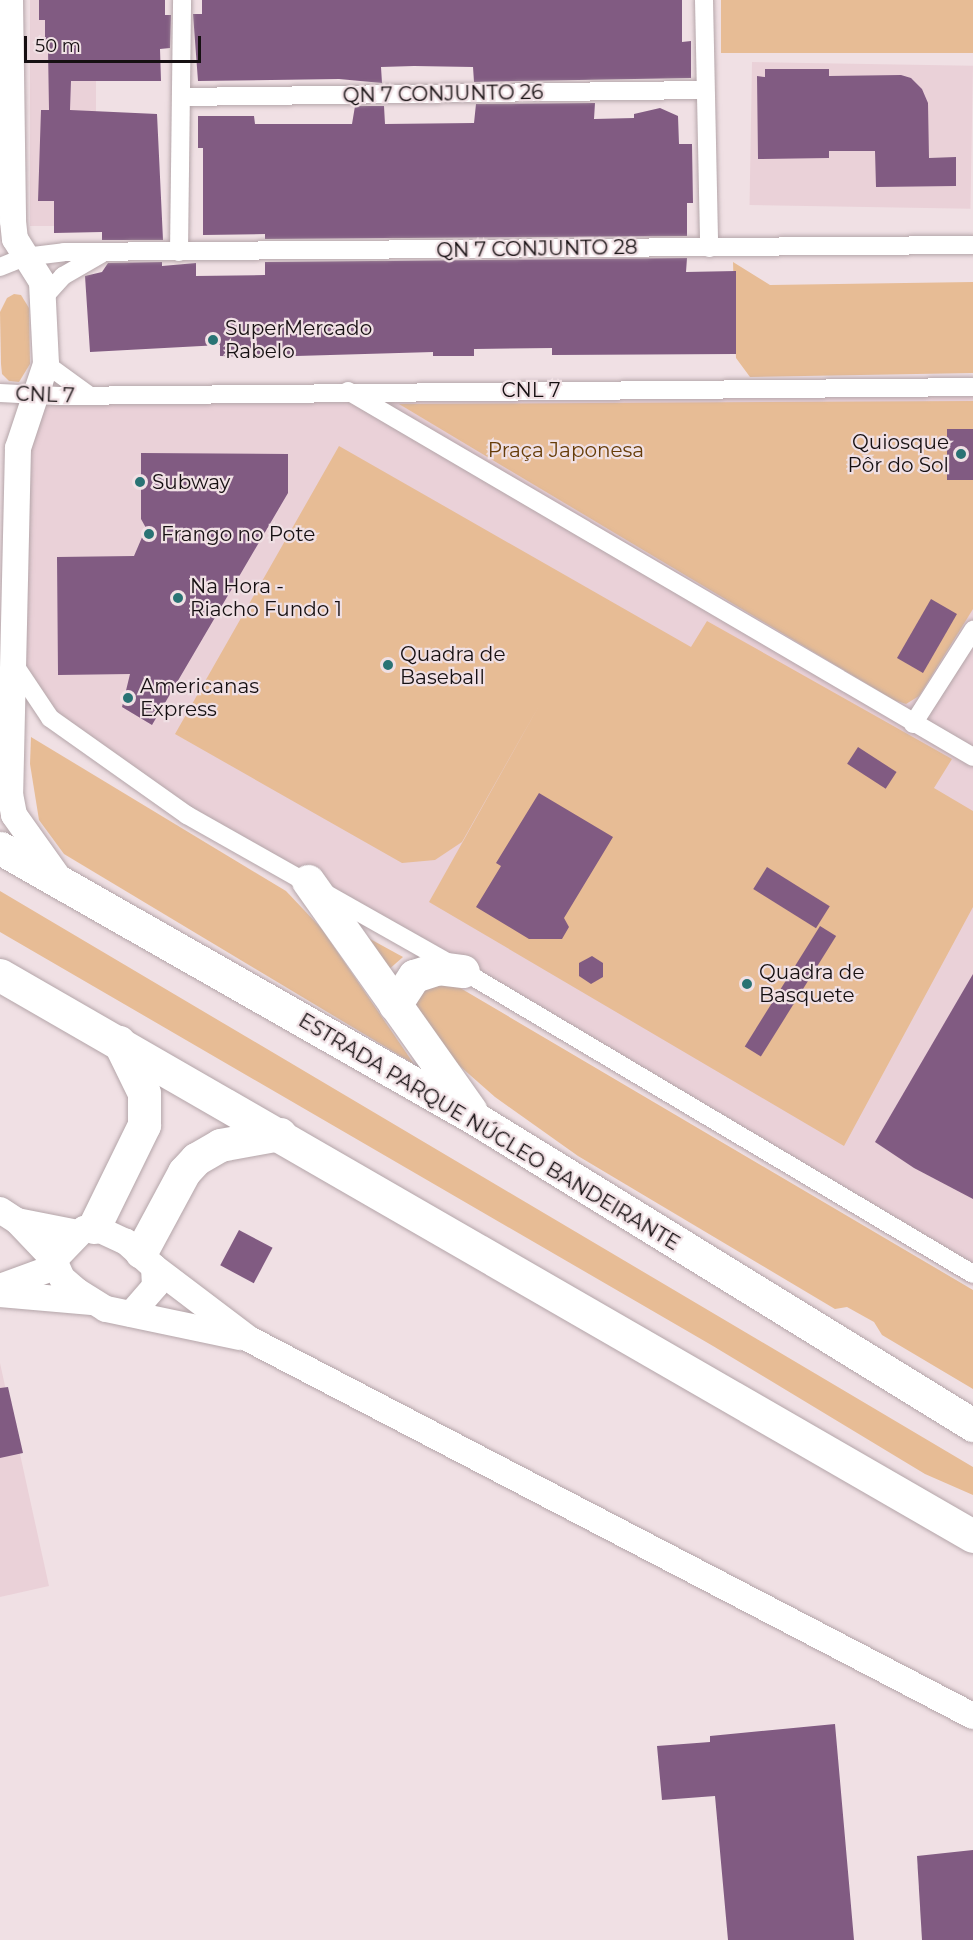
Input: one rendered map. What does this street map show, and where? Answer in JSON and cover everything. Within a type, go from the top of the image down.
[{"type":"highway","name":"ESTRADA PARQUE NÚCLEO BANDEIRANTE","points":[[0,848],[476,1119],[971,1425]]},
{"type":"highway","points":[[308,881],[476,1119]]},
{"type":"highway","points":[[395,1005],[414,976],[438,968],[463,971]]},
{"type":"highway","points":[[0,975],[280,1134],[973,1536]]},
{"type":"highway","points":[[86,1230],[144,1125],[144,1093],[119,1042]]},
{"type":"highway","points":[[147,1260],[184,1172],[196,1159],[220,1144],[280,1134]]},
{"type":"highway","points":[[939,1516],[973,1512]]},
{"type":"street","points":[[10,0],[13,221],[15,239],[38,274],[45,296],[46,364],[18,448],[10,657],[10,794],[14,815],[64,885]]},
{"type":"street","points":[[179,252],[182,0]]},
{"type":"street","points":[[704,0],[709,248]]},
{"type":"street","name":"QN 7 CONJUNTO 26","points":[[181,98],[705,90]]},
{"type":"street","name":"QN 7 CONJUNTO 28","points":[[0,267],[25,257],[64,252],[101,254],[973,245]]},
{"type":"street","name":"QN 7 CONJUNTO 28","points":[[45,296],[63,276],[101,254]]},
{"type":"street","name":"CNL 7","points":[[46,364],[90,396]]},
{"type":"street","name":"CNL 7","points":[[0,393],[90,396],[348,391],[973,387]]},
{"type":"street","points":[[348,391],[913,724],[973,757]]},
{"type":"street","points":[[913,724],[973,630]]},
{"type":"street","points":[[10,657],[50,718],[187,815],[308,881],[463,971],[973,1274]]},
{"type":"street","points":[[8,1216],[86,1230],[147,1260],[249,1339],[973,1716]]},
{"type":"street","points":[[8,1216],[55,1263],[70,1285],[106,1309],[249,1339]]},
{"type":"street","points":[[0,1287],[55,1263],[86,1230]]},
{"type":"street","points":[[131,1314],[155,1286],[147,1260]]},
{"type":"street","points":[[0,1294],[96,1302]]},
{"type":"shaded area","points":[[30,0],[96,0],[96,226],[30,226]]},
{"type":"shaded area","points":[[752,62],[973,66],[970,209],[750,205]]},
{"type":"shaded area","points":[[973,392],[973,1286],[102,761],[19,681],[18,432],[35,393]]},
{"type":"shaded area","points":[[0,1363],[49,1586],[0,1597]]},
{"type":"green space","points":[[721,0],[973,0],[973,53],[721,53]]},
{"type":"green space","points":[[733,262],[770,285],[973,282],[973,373],[750,377],[736,358]]},
{"type":"green space","points":[[14,294],[21,295],[29,308],[30,364],[19,382],[9,381],[2,374],[1,364],[0,312],[7,298]]},
{"type":"green space","name":"Praça Japonesa","points":[[973,401],[973,609],[919,696],[906,704],[894,700],[399,404]]},
{"type":"green space","points":[[339,446],[691,647],[707,621],[952,759],[934,788],[973,811],[973,907],[844,1146],[429,902],[540,704],[462,842],[435,860],[402,863],[175,734]]},
{"type":"green space","points":[[31,737],[286,891],[321,928],[414,1064],[64,854],[39,820],[30,764]]},
{"type":"green space","points":[[0,891],[973,1467],[973,1495],[925,1474],[713,1346],[0,932]]},
{"type":"green space","points":[[361,934],[403,957],[387,971]]},
{"type":"green space","points":[[450,982],[973,1290],[973,1389],[882,1335],[874,1322],[847,1307],[835,1309],[578,1156],[495,1097],[445,1053],[413,1005],[413,986]]},
{"type":"building","points":[[39,0],[165,0],[165,15],[171,15],[170,48],[160,49],[161,81],[71,81],[70,110],[157,114],[163,240],[102,240],[102,232],[54,233],[54,201],[38,201],[41,110],[49,110],[48,49],[45,49],[45,20],[39,20]]},
{"type":"building","points":[[202,0],[682,0],[682,42],[691,41],[691,78],[474,82],[473,67],[414,66],[381,67],[382,83],[339,79],[198,81],[193,14],[202,14]]},
{"type":"building","points":[[765,69],[829,69],[829,76],[901,75],[911,78],[922,89],[928,103],[929,158],[956,157],[956,186],[876,187],[875,151],[829,151],[829,158],[758,159],[757,76],[765,77]]},
{"type":"building","points":[[595,103],[594,119],[634,118],[634,114],[660,108],[678,116],[679,144],[692,144],[693,203],[687,203],[687,236],[265,239],[265,234],[203,235],[203,148],[198,148],[198,116],[254,116],[255,124],[352,124],[355,106],[384,106],[385,124],[474,123],[476,104]]},
{"type":"building","points":[[687,258],[686,272],[736,271],[736,354],[552,355],[552,348],[474,349],[474,356],[433,356],[433,352],[262,357],[220,356],[220,345],[90,352],[85,276],[102,272],[108,263],[162,262],[162,266],[196,263],[196,276],[265,275],[265,262]]},
{"type":"building","name":"Quiosque Pôr do Sol","points":[[947,429],[973,429],[973,480],[947,480]]},
{"type":"building","points":[[141,453],[288,454],[288,493],[152,725],[122,707],[130,674],[58,675],[57,557],[134,556],[146,528],[141,519]]},
{"type":"building","points":[[931,599],[957,614],[923,673],[897,658]]},
{"type":"building","points":[[858,747],[897,772],[886,789],[847,764]]},
{"type":"building","points":[[539,793],[613,837],[564,918],[569,927],[562,939],[529,939],[476,907],[501,866],[496,863]]},
{"type":"building","points":[[767,867],[830,906],[816,928],[753,889]]},
{"type":"building","points":[[820,926],[836,936],[761,1056],[745,1046]]},
{"type":"building","points":[[592,956],[603,963],[603,977],[591,984],[579,976],[579,963]]},
{"type":"building","points":[[973,974],[973,1199],[914,1168],[875,1142]]},
{"type":"building","points":[[239,1230],[273,1248],[254,1283],[220,1265]]},
{"type":"building","points":[[8,1387],[23,1453],[0,1458],[0,1388]]},
{"type":"building","points":[[835,1724],[854,1940],[728,1940],[715,1796],[662,1800],[657,1746],[710,1742],[710,1736]]},
{"type":"building","points":[[973,1850],[973,1940],[922,1940],[917,1856]]},
{"type":"place","name":"SuperMercado Rabelo","points":[[213,340]]},
{"type":"place","name":"Quiosque Pôr do Sol","points":[[961,454]]},
{"type":"place","name":"Subway","points":[[140,482]]},
{"type":"place","name":"Frango no Pote","points":[[149,534]]},
{"type":"place","name":"Na Hora - Riacho Fundo 1","points":[[178,598]]},
{"type":"place","name":"Quadra de Baseball","points":[[388,665]]},
{"type":"place","name":"Americanas Express","points":[[128,698]]},
{"type":"place","name":"Quadra de Basquete","points":[[747,984]]}]
